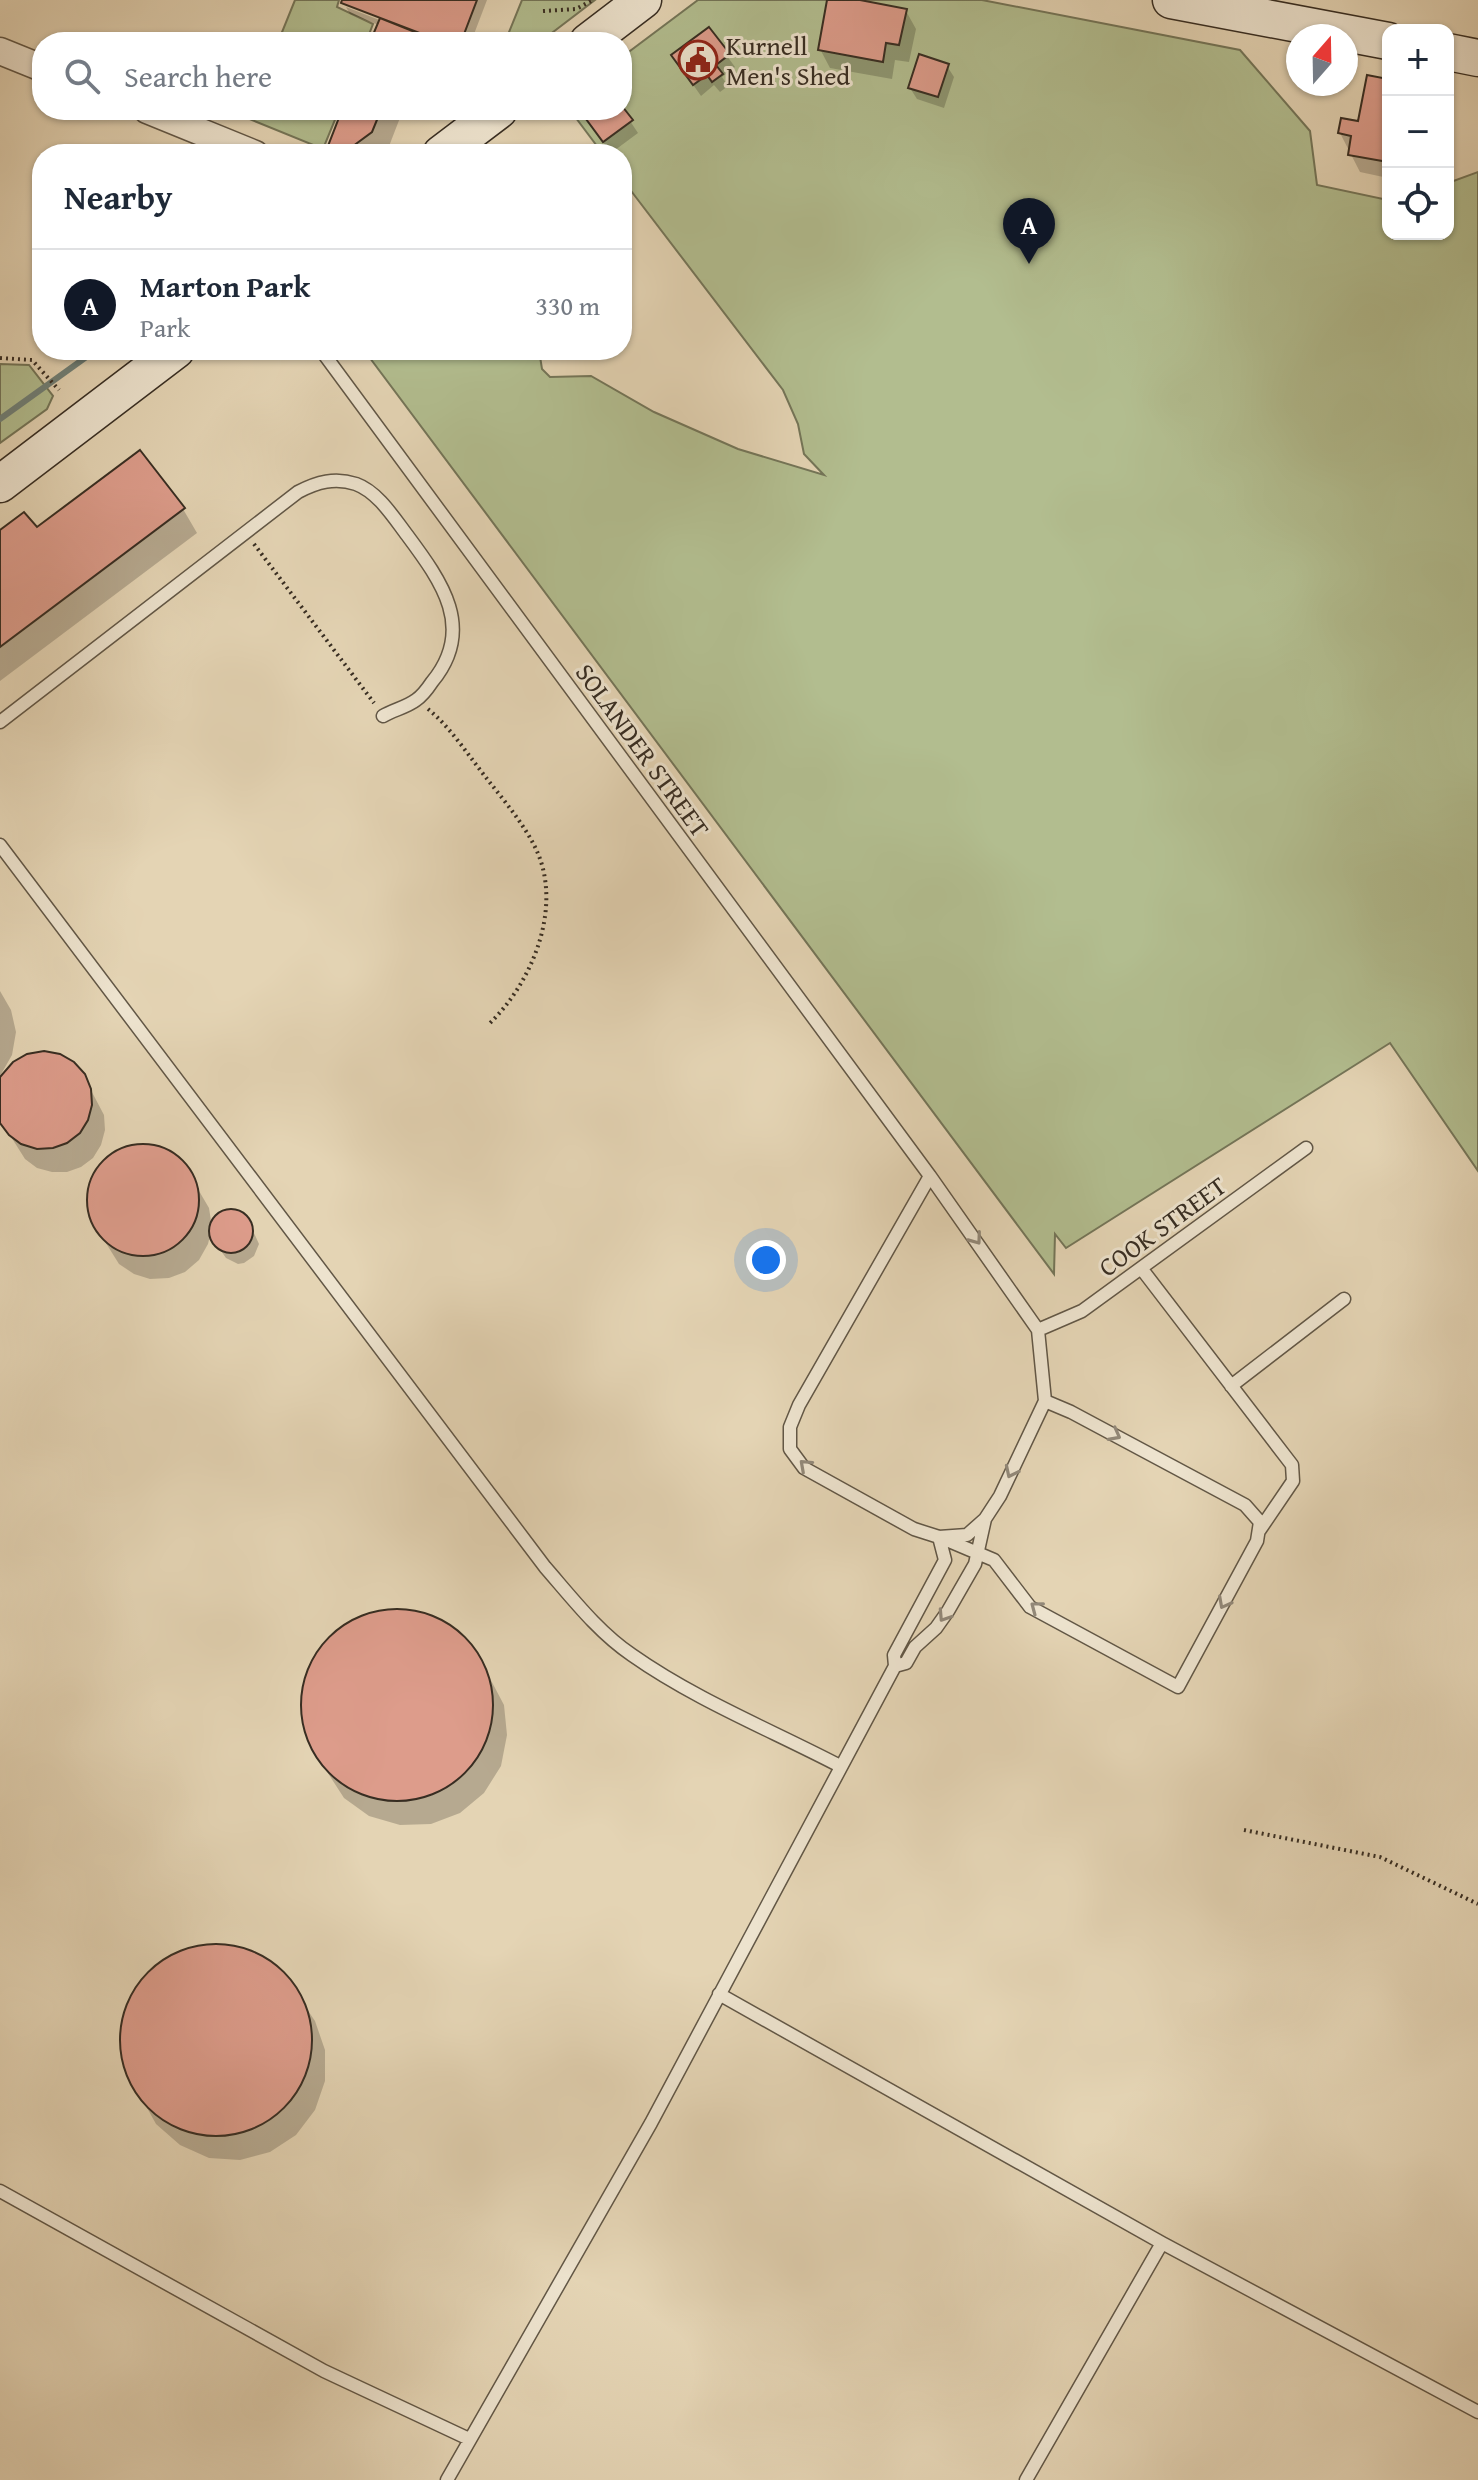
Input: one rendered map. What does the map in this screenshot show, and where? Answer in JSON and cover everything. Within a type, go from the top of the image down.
[{"type":"main road","points":[[601,32],[643,0]]},
{"type":"main road","points":[[1171,0],[1382,40]]},
{"type":"main road","points":[[1454,53],[1478,58]]},
{"type":"main road","points":[[454,144],[486,120]]},
{"type":"main road","points":[[0,484],[163,360]]},
{"type":"street","points":[[0,51],[32,64]]},
{"type":"street","points":[[172,120],[230,144]]},
{"type":"lane","name":"SOLANDER STREET","points":[[328,360],[930,1176],[1038,1330],[1045,1401]]},
{"type":"lane","points":[[0,722],[298,492],[315,483],[337,480],[359,485],[376,497],[420,552],[445,591],[453,616],[453,640],[445,666],[417,700],[383,716]]},
{"type":"lane","points":[[0,845],[545,1567],[603,1632],[631,1655],[666,1677],[840,1766]]},
{"type":"lane","name":"COOK STREET","points":[[1038,1330],[1082,1311],[1306,1148]]},
{"type":"lane","points":[[930,1176],[799,1405],[790,1427],[790,1449],[804,1468],[914,1529],[994,1560],[1030,1607],[1178,1687],[1257,1541],[1260,1522],[1245,1505],[1045,1401],[1000,1496],[985,1519],[967,1535],[939,1537]]},
{"type":"lane","points":[[1141,1268],[1292,1465],[1293,1481],[1259,1532]]},
{"type":"lane","points":[[1231,1386],[1344,1299]]},
{"type":"lane","points":[[895,1666],[906,1663],[915,1647],[936,1628],[975,1564],[985,1519]]},
{"type":"lane","points":[[447,2480],[651,2123],[895,1666],[894,1655],[945,1560],[939,1537]]},
{"type":"lane","points":[[719,1994],[1162,2243],[1478,2412]]},
{"type":"lane","points":[[0,2191],[324,2371],[469,2439]]},
{"type":"lane","points":[[1026,2480],[1162,2243]]},
{"type":"path","points":[[543,11],[576,9],[593,0]]},
{"type":"path","points":[[0,358],[32,360],[59,390]]},
{"type":"path","points":[[238,537],[252,540],[383,716]]},
{"type":"path","points":[[417,700],[442,720],[502,799],[534,845],[544,871],[546,891],[537,949],[521,986],[489,1024]]},
{"type":"path","points":[[1244,1830],[1380,1857],[1478,1904]]},
{"type":"green space","points":[[295,0],[339,0],[337,7],[373,24],[370,32],[282,32]]},
{"type":"green space","points":[[522,0],[595,0],[553,32],[509,32]]},
{"type":"green space","points":[[698,0],[982,0],[1240,50],[1310,131],[1317,185],[1382,199],[1382,240],[1454,240],[1454,181],[1478,172],[1478,1171],[1390,1043],[1066,1248],[1055,1234],[1054,1274],[371,360],[541,360],[542,369],[550,377],[591,376],[654,412],[738,449],[824,475],[804,454],[798,424],[783,390],[632,192],[632,144],[596,144],[578,120],[632,120],[632,50]]},
{"type":"green space","points":[[252,120],[335,120],[325,144],[311,144]]},
{"type":"green space","points":[[0,364],[29,365],[53,396],[47,409],[0,443]]},
{"type":"building","points":[[342,0],[477,0],[465,32],[417,32],[341,3]]},
{"type":"building","points":[[827,0],[860,0],[907,9],[899,45],[886,43],[883,62],[818,50]]},
{"type":"building","points":[[380,18],[415,32],[374,32]]},
{"type":"building","name":"Kurnell Men's Shed","points":[[709,27],[730,54],[716,65],[723,74],[712,82],[707,75],[693,85],[671,55]]},
{"type":"building","points":[[919,54],[949,64],[938,97],[908,88]]},
{"type":"building","points":[[1367,75],[1382,78],[1382,161],[1348,155],[1351,136],[1338,133],[1341,118],[1358,121]]},
{"type":"building","points":[[338,120],[377,120],[372,132],[356,144],[329,144]]},
{"type":"building","points":[[587,120],[633,120],[603,142]]},
{"type":"building","points":[[140,450],[185,508],[0,647],[0,530],[24,512],[37,527]]},
{"type":"building","points":[[44,1051],[60,1054],[74,1062],[85,1074],[91,1089],[92,1105],[80,1133],[67,1143],[37,1149],[21,1144],[0,1123],[0,1077],[13,1062],[27,1054]]},
{"type":"building","points":[[143,1144],[164,1149],[182,1161],[194,1179],[199,1200],[194,1221],[182,1239],[164,1251],[143,1256],[122,1251],[104,1239],[92,1221],[87,1200],[92,1179],[104,1161],[122,1149]]},
{"type":"building","points":[[231,1209],[246,1216],[253,1231],[246,1246],[231,1253],[216,1246],[209,1231],[216,1216]]},
{"type":"building","points":[[397,1609],[416,1610],[434,1616],[465,1637],[486,1668],[492,1686],[492,1724],[486,1742],[465,1773],[434,1794],[416,1800],[397,1801],[378,1800],[360,1794],[329,1773],[308,1742],[302,1724],[301,1705],[302,1686],[308,1668],[329,1637],[360,1616],[378,1610]]},
{"type":"building","points":[[216,1944],[253,1951],[284,1972],[305,2003],[312,2040],[305,2077],[284,2108],[253,2129],[216,2136],[179,2129],[148,2108],[127,2077],[120,2040],[127,2003],[148,1972],[179,1951]]},
{"type":"waterway","points":[[0,419],[82,360]]},
{"type":"place","name":"Kurnell Men's Shed","points":[[698,60]]},
{"type":"place","name":"Marton Park","points":[[1029,264]]}]
